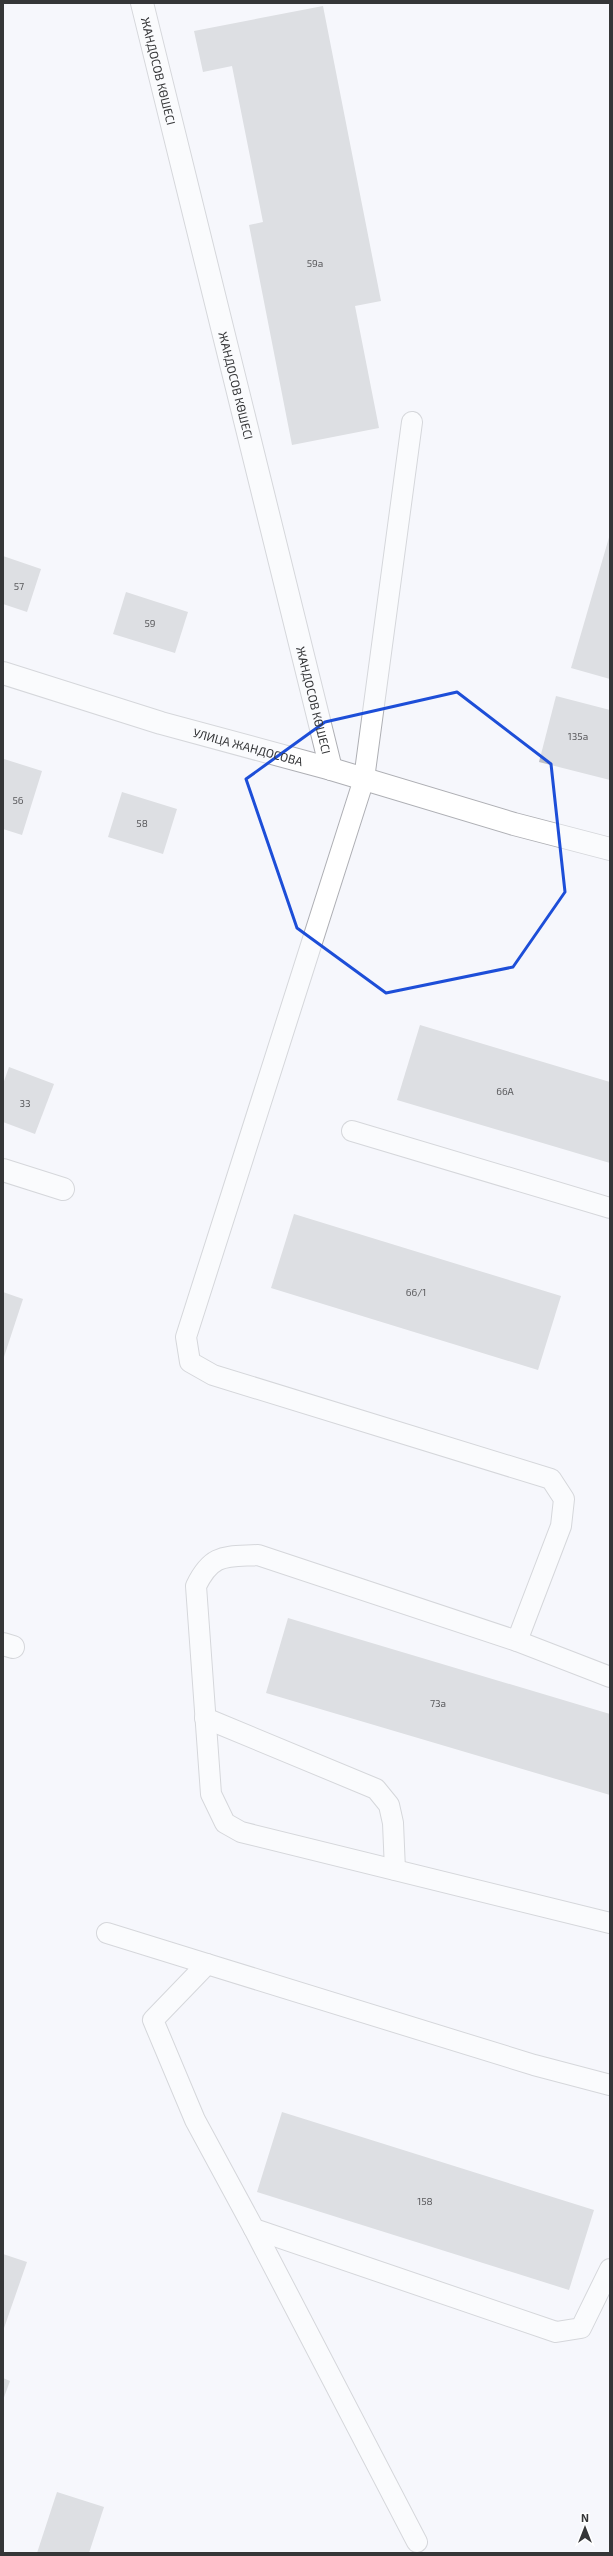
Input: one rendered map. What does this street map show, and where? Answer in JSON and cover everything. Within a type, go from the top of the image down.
[{"type":"street","name":"ЖАНДОСОВ КӨШЕСІ","points":[[142,3],[331,769]]},
{"type":"street","name":"УЛИЦА ЖАНДОСОВА","points":[[3,673],[161,723],[331,769],[610,850]]},
{"type":"street","points":[[3,1170],[63,1189]]},
{"type":"lane","points":[[412,422],[364,779],[186,1338],[190,1362],[213,1375],[551,1479],[564,1499],[561,1526],[517,1641]]},
{"type":"lane","points":[[352,1131],[610,1208]]},
{"type":"lane","points":[[610,1677],[517,1641],[258,1555],[224,1557],[205,1568],[196,1586],[211,1794],[225,1823],[241,1832],[610,1923]]},
{"type":"lane","points":[[205,1718],[376,1789],[389,1805],[393,1823],[395,1870]]},
{"type":"lane","points":[[107,1933],[534,2064],[610,2085]]},
{"type":"lane","points":[[207,1964],[153,2020],[195,2120],[254,2229],[417,2542]]},
{"type":"lane","points":[[254,2229],[556,2332],[581,2328],[610,2269]]},
{"type":"highlighted area","points":[[457,692],[551,764],[565,892],[513,967],[386,993],[297,928],[246,779],[325,722]]},
{"type":"building","points":[[323,6],[381,301],[355,306],[379,428],[292,445],[249,225],[263,222],[232,66],[203,72],[194,31]]},
{"type":"building","points":[[610,534],[610,679],[571,668]]},
{"type":"building","points":[[3,556],[41,569],[27,612],[3,604]]},
{"type":"building","points":[[126,592],[188,612],[175,653],[113,634]]},
{"type":"building","points":[[556,696],[610,710],[610,780],[539,762]]},
{"type":"building","points":[[4,759],[42,771],[22,835],[3,829]]},
{"type":"building","points":[[122,792],[177,809],[163,854],[108,837]]},
{"type":"building","points":[[420,1025],[610,1082],[610,1163],[397,1100]]},
{"type":"building","points":[[9,1067],[54,1084],[35,1134],[3,1122],[3,1084]]},
{"type":"building","points":[[294,1214],[561,1296],[538,1370],[271,1288]]},
{"type":"building","points":[[3,1292],[23,1299],[3,1360]]},
{"type":"building","points":[[288,1618],[610,1714],[610,1795],[266,1693]]},
{"type":"building","points":[[282,2112],[594,2210],[569,2290],[257,2192]]},
{"type":"building","points":[[3,2254],[27,2262],[3,2331]]},
{"type":"building","points":[[3,2378],[10,2381],[3,2400]]},
{"type":"building","points":[[57,2492],[104,2507],[89,2553],[37,2553]]}]
